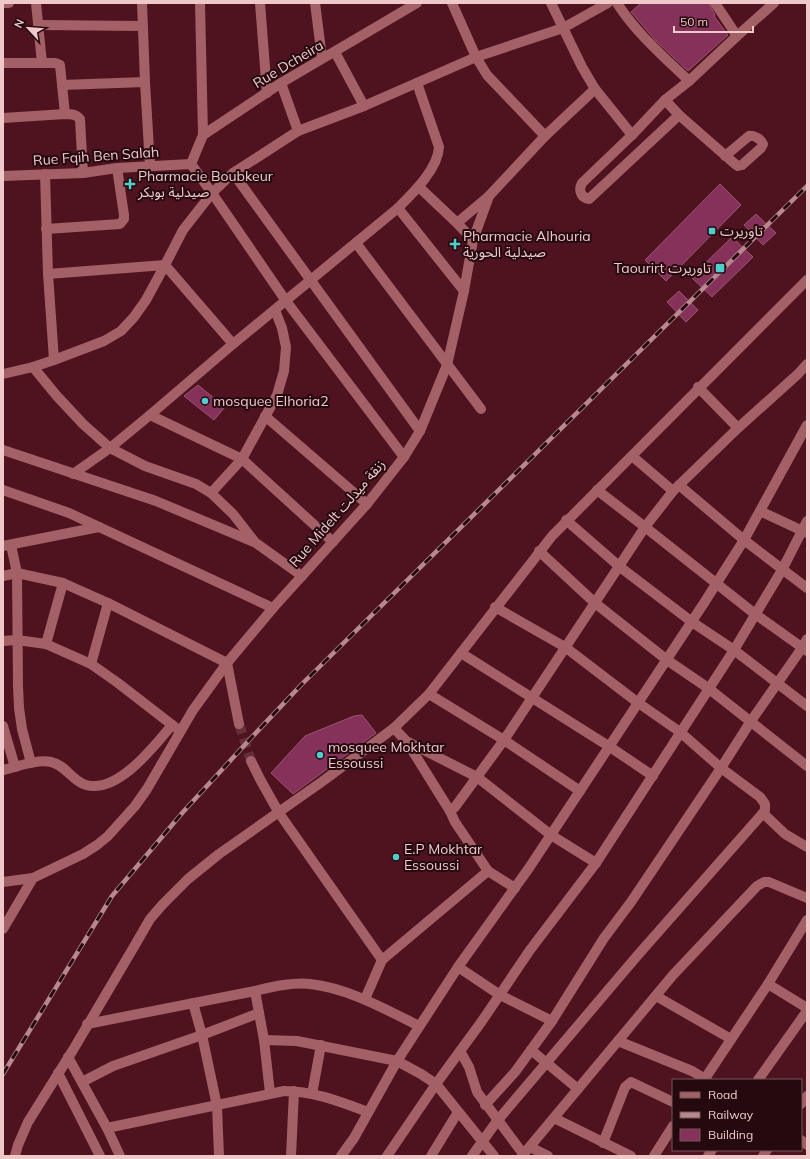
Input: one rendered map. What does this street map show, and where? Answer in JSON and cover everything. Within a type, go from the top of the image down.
[{"type":"street","points":[[3,3],[9,3]]},
{"type":"street","points":[[36,3],[42,63]]},
{"type":"street","points":[[142,3],[150,166]]},
{"type":"street","points":[[200,3],[203,135],[191,164],[286,301],[404,457]]},
{"type":"street","points":[[260,3],[267,93]]},
{"type":"street","points":[[315,3],[322,58]]},
{"type":"street","name":"Rue Dcheira","points":[[203,135],[281,83],[417,3]]},
{"type":"street","points":[[452,3],[476,56],[487,75],[545,136]]},
{"type":"street","points":[[551,3],[582,67],[595,89],[632,135]]},
{"type":"street","points":[[3,374],[54,360],[104,341],[121,331],[134,317],[146,300],[166,265],[183,230],[212,193],[233,173],[298,131],[364,106],[476,56],[563,28],[608,3]]},
{"type":"street","points":[[617,3],[623,13],[654,47],[689,81]]},
{"type":"street","points":[[715,3],[737,36]]},
{"type":"street","points":[[679,115],[589,198],[586,198],[580,193],[579,187],[582,183],[632,135],[665,100],[689,81],[774,3]]},
{"type":"street","points":[[39,25],[142,26]]},
{"type":"street","points":[[334,52],[364,106]]},
{"type":"street","points":[[3,63],[55,63],[60,65],[65,114]]},
{"type":"street","points":[[62,85],[145,82]]},
{"type":"street","points":[[281,83],[298,131]]},
{"type":"street","points":[[73,474],[110,448],[150,415],[233,344],[398,208],[419,187],[437,161],[440,147],[417,83]]},
{"type":"street","name":"Rue Midelt زنقة ميدلت","points":[[3,882],[33,878],[83,854],[108,836],[135,806],[147,789],[176,728],[273,608],[367,504],[404,457],[420,431],[447,365],[464,291],[473,240],[489,196],[545,136],[595,89]]},
{"type":"street","points":[[665,100],[679,115],[726,156]]},
{"type":"street","points":[[3,118],[65,114],[76,115],[80,119],[83,173]]},
{"type":"street","name":"Rue Fqih Ben Salah","points":[[3,176],[83,173],[117,168],[191,164]]},
{"type":"street","points":[[46,230],[120,224],[124,219],[124,215],[117,168]]},
{"type":"street","points":[[233,173],[420,431]]},
{"type":"street","points":[[45,174],[48,274],[54,360]]},
{"type":"street","points":[[419,187],[473,240]]},
{"type":"street","points":[[457,223],[489,196]]},
{"type":"street","points":[[398,208],[464,291]]},
{"type":"street","points":[[356,243],[481,409]]},
{"type":"street","points":[[48,274],[166,265]]},
{"type":"street","points":[[166,265],[233,344]]},
{"type":"street","points":[[15,1156],[28,1122],[88,1024],[138,938],[150,919],[163,904],[188,879],[219,854],[323,781],[394,728],[429,694],[539,551],[566,520],[632,456],[698,387],[807,280]]},
{"type":"street","points":[[211,493],[242,459],[277,395],[284,371],[286,348],[282,328],[275,310]]},
{"type":"street","points":[[450,811],[504,740],[646,527],[676,488],[738,428],[803,376],[807,364]]},
{"type":"street","points":[[33,367],[83,424],[110,448],[145,466],[196,484],[211,493],[233,514],[256,543]]},
{"type":"street","points":[[698,387],[738,428]]},
{"type":"street","points":[[150,415],[242,459],[333,542]]},
{"type":"street","points":[[266,416],[367,504]]},
{"type":"street","points":[[340,1156],[354,1138],[397,1061],[419,1026],[458,967],[515,888],[610,747],[637,702],[692,622],[744,540],[807,425]]},
{"type":"street","points":[[3,450],[156,501],[256,543],[302,576]]},
{"type":"street","points":[[632,456],[807,588]]},
{"type":"street","points":[[3,490],[68,513],[273,608]]},
{"type":"street","points":[[485,1105],[515,1072],[552,1021],[604,938],[631,902],[751,721],[805,646],[756,614],[717,582],[597,490]]},
{"type":"street","points":[[760,511],[804,532]]},
{"type":"street","points":[[566,520],[620,567],[692,622],[734,650],[807,706]]},
{"type":"street","points":[[387,1156],[530,950],[596,863],[734,650],[804,532],[807,520]]},
{"type":"street","points":[[31,763],[22,729],[20,708],[17,640],[17,573],[7,545],[99,527]]},
{"type":"street","points":[[539,551],[595,603],[667,660],[708,688],[751,721],[807,766]]},
{"type":"street","points":[[3,576],[17,573],[63,583],[108,603],[227,663],[239,724]]},
{"type":"street","points":[[46,644],[63,583]]},
{"type":"street","points":[[91,664],[108,603]]},
{"type":"street","points":[[472,1156],[497,1121],[637,956],[765,810],[765,804],[760,797],[721,768],[680,732],[637,702],[565,647],[496,607]]},
{"type":"street","points":[[3,641],[17,640],[46,644],[91,664],[176,728],[130,770],[114,780],[97,786],[86,785],[80,782],[62,767],[50,761],[31,763],[3,770]]},
{"type":"street","points":[[461,653],[610,747],[653,776]]},
{"type":"street","points":[[429,694],[504,740],[580,791]]},
{"type":"street","points":[[3,726],[15,767]]},
{"type":"street","points":[[394,728],[406,741],[450,811],[455,822],[488,871],[515,888]]},
{"type":"street","points":[[406,741],[477,777],[551,834],[596,863]]},
{"type":"street","points":[[251,761],[279,812],[382,960]]},
{"type":"street","points":[[763,813],[785,834],[807,847]]},
{"type":"street","points":[[365,999],[382,960],[488,871]]},
{"type":"street","points":[[3,929],[33,878]]},
{"type":"street","points":[[525,1152],[673,975],[757,886],[764,882],[769,882],[807,898]]},
{"type":"street","points":[[618,1041],[692,1072],[705,1079],[768,984],[807,920]]},
{"type":"street","points":[[458,967],[500,995],[552,1021]]},
{"type":"street","points":[[88,1024],[293,984],[310,984],[334,989],[365,999],[419,1026]]},
{"type":"street","points":[[759,1079],[807,1009],[768,984]]},
{"type":"street","points":[[255,991],[264,1040],[270,1093]]},
{"type":"street","points":[[656,996],[731,1039]]},
{"type":"street","points":[[193,1003],[202,1035],[217,1106],[219,1156]]},
{"type":"street","points":[[82,1082],[114,1066],[259,1013]]},
{"type":"street","points":[[264,1040],[298,1041],[397,1061],[436,1084],[494,1156]]},
{"type":"street","points":[[312,1094],[321,1045]]},
{"type":"street","points":[[531,1050],[578,1089]]},
{"type":"street","points":[[460,1051],[469,1067],[477,1092],[497,1121],[525,1152],[544,1155]]},
{"type":"street","points":[[68,1057],[107,1128],[120,1156]]},
{"type":"street","points":[[58,1074],[100,1156]]},
{"type":"street","points":[[603,1143],[625,1087],[631,1082],[672,1102]]},
{"type":"street","points":[[107,1128],[284,1091],[312,1094],[335,1100],[368,1112]]},
{"type":"street","points":[[291,1156],[294,1091]]},
{"type":"street","points":[[431,1156],[458,1112]]},
{"type":"street","points":[[554,1118],[631,1156]]},
{"type":"street","points":[[654,1156],[672,1128]]},
{"type":"building","points":[[641,3],[709,3],[715,15],[714,16],[728,35],[688,71],[655,40],[631,12]]},
{"type":"building","points":[[720,184],[741,205],[666,281],[645,260]]},
{"type":"building","points":[[756,214],[776,233],[763,245],[744,225]]},
{"type":"building","points":[[732,237],[753,257],[712,297],[691,277]]},
{"type":"building","points":[[679,291],[698,310],[686,322],[667,302]]},
{"type":"building","name":"mosquee Elhoria2","points":[[198,385],[225,407],[214,420],[184,396]]},
{"type":"building","name":"mosquee Mokhtar Essoussi","points":[[362,715],[376,733],[293,794],[271,773],[305,736],[354,716]]},
{"type":"tunnel","points":[[239,724],[251,761]]},
{"type":"railway","points":[[3,1074],[112,896],[183,812],[302,684],[807,186]]},
{"type":"place","name":"Pharmacie Boubkeur صيدلية بوبكر","points":[[130,184]]},
{"type":"place","name":"تاوريرت","points":[[712,231]]},
{"type":"place","name":"Pharmacie Alhouria صيدلية الحورية","points":[[455,244]]},
{"type":"place","name":"Taourirt تاوريرت","points":[[720,268]]},
{"type":"place","name":"mosquee Elhoria2","points":[[205,401]]},
{"type":"place","name":"mosquee Mokhtar Essoussi","points":[[320,755]]},
{"type":"place","name":"E.P Mokhtar Essoussi","points":[[396,857]]}]
